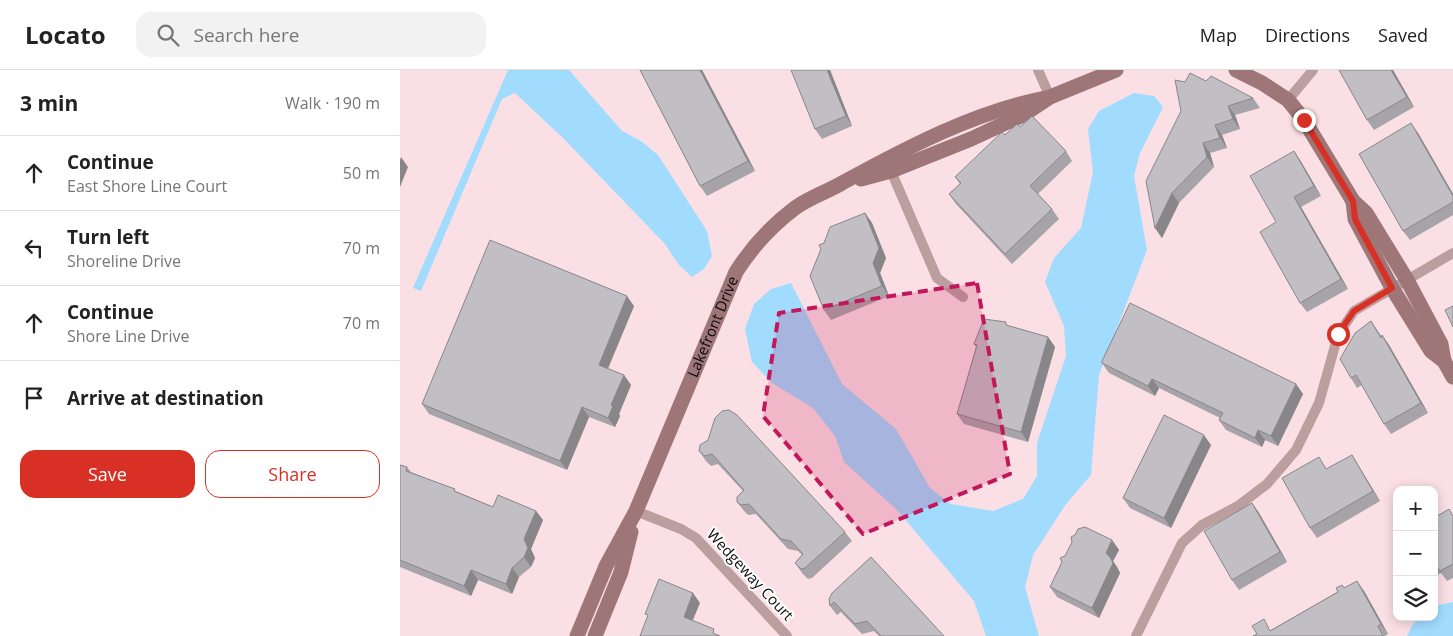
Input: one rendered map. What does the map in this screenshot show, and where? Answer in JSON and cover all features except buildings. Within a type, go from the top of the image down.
[{"type":"street","points":[[1038,70],[1050,97]]},
{"type":"street","name":"Lakefront Drive","points":[[840,185],[891,171],[971,139],[1023,115],[1050,97],[1115,70]]},
{"type":"street","points":[[1236,70],[1262,83],[1288,100],[1318,139],[1353,201],[1366,213],[1407,280],[1442,344],[1444,361],[1453,377]]},
{"type":"street","points":[[1288,100],[1313,70]]},
{"type":"street","name":"Lakefront Drive","points":[[577,636],[606,566],[636,511],[736,272],[757,242],[782,218],[812,197],[840,185],[886,158],[927,139],[1019,103],[1050,97]]},
{"type":"street","points":[[891,171],[937,278],[962,298]]},
{"type":"street","points":[[1353,201],[1355,219],[1392,288],[1431,351],[1444,361]]},
{"type":"street","points":[[1136,636],[1182,543],[1202,526],[1251,497],[1286,463],[1311,423],[1338,334],[1345,322],[1362,305],[1453,253]]},
{"type":"street","name":"Lakefront Drive","points":[[595,636],[621,572],[636,511]]},
{"type":"street","name":"Wedgeway Court","points":[[636,511],[682,529],[696,538],[787,636]]},
{"type":"highlighted area","points":[[977,283],[1010,474],[863,534],[763,416],[779,313]]},
{"type":"shaded area","points":[[400,70],[1453,70],[1453,636],[400,636]]},
{"type":"water","points":[[508,70],[569,70],[622,131],[641,141],[658,155],[707,231],[712,256],[704,269],[692,277],[679,265],[665,244],[563,138],[515,93],[502,99],[421,291],[413,288]]},
{"type":"water","points":[[1134,93],[1154,96],[1163,107],[1140,153],[1134,176],[1147,250],[1099,375],[1091,475],[1066,504],[1033,555],[1025,587],[1039,636],[986,636],[974,601],[897,510],[844,462],[835,436],[813,408],[772,383],[752,362],[745,329],[754,304],[771,289],[791,283],[842,384],[896,429],[930,488],[951,504],[993,511],[1023,499],[1037,476],[1037,443],[1066,356],[1064,326],[1045,282],[1054,258],[1081,228],[1093,172],[1088,129],[1099,111]]},
{"type":"water","points":[[1453,602],[1453,636],[1407,636],[1416,621],[1438,621],[1438,605]]},
{"type":"route","points":[[1304,120],[1318,139],[1353,201],[1355,219],[1392,288],[1354,311],[1338,334]]}]
